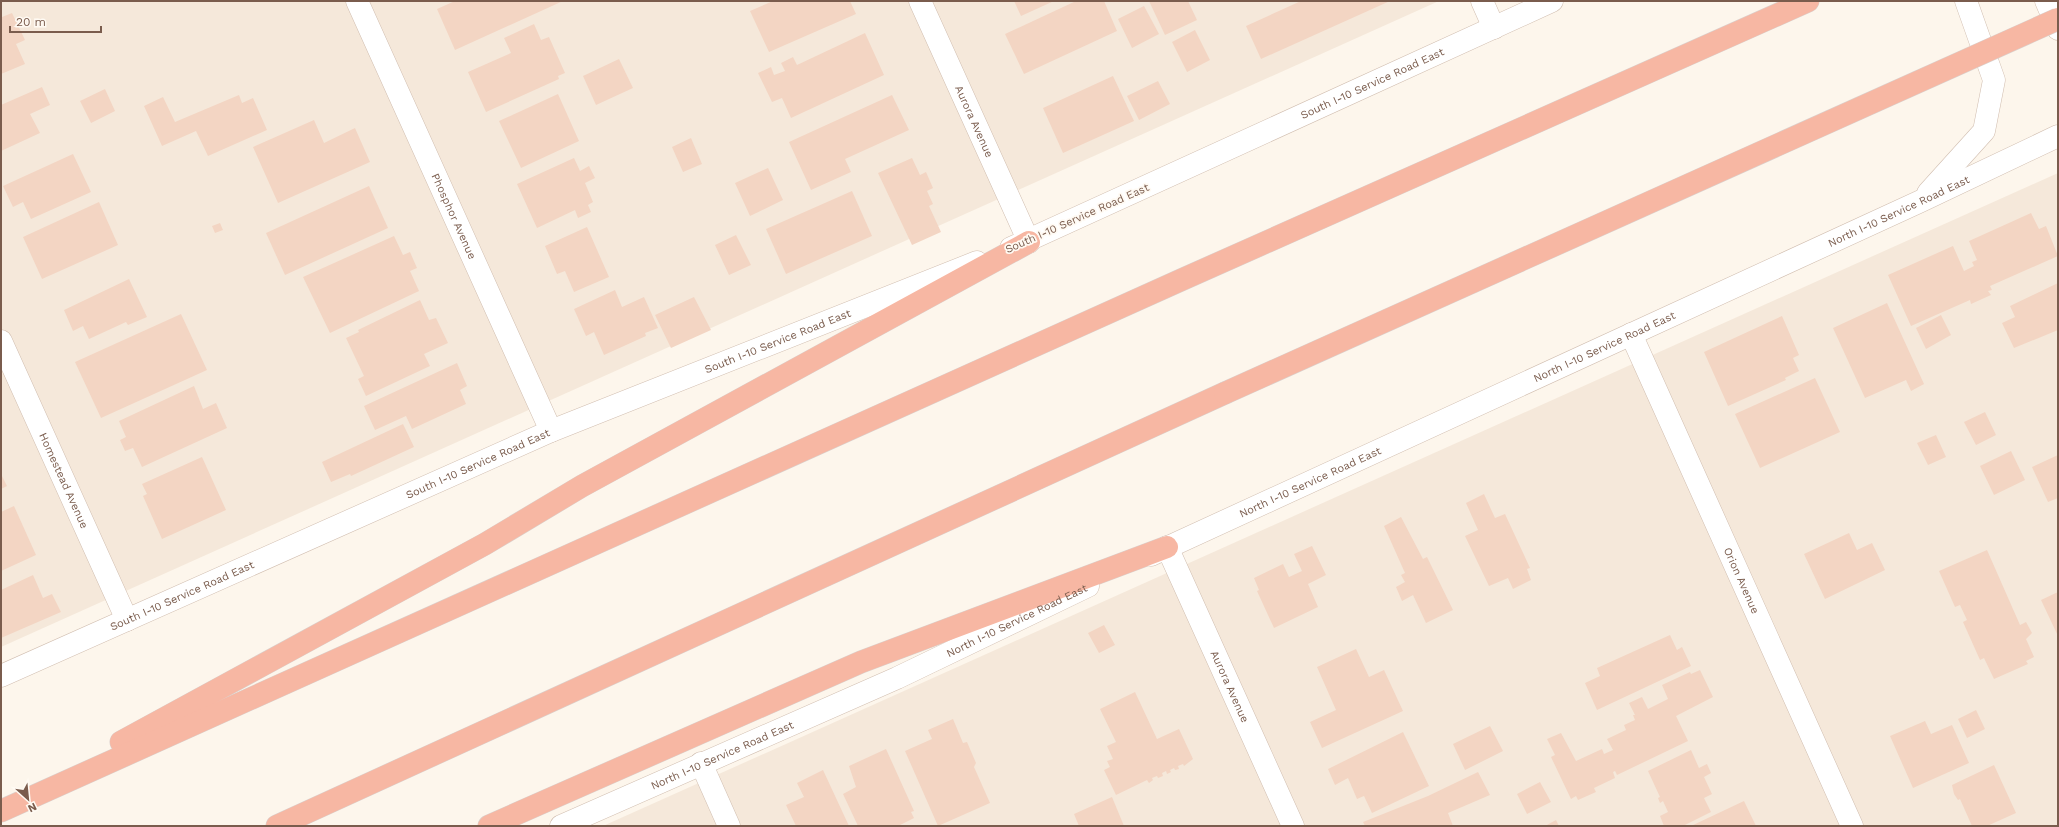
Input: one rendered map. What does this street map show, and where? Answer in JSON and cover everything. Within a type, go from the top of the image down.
[{"type":"highway","points":[[1,809],[1181,280],[1808,1]]},
{"type":"highway","points":[[277,826],[1225,393],[2058,19]]},
{"type":"highway","points":[[1,809],[485,544],[582,486],[1029,242]]},
{"type":"highway","points":[[489,826],[860,662],[1167,547]]},
{"type":"street","name":"Phosphor Avenue","points":[[357,1],[551,431]]},
{"type":"street","name":"Aurora Avenue","points":[[920,1],[1029,242]]},
{"type":"street","points":[[1482,1],[1494,28]]},
{"type":"street","name":"South I-10 Service Road East","points":[[1,676],[551,431],[1029,242],[1552,1]]},
{"type":"street","points":[[1921,201],[1984,131],[1994,80],[1966,1]]},
{"type":"street","points":[[2046,1],[2058,29]]},
{"type":"street","name":"North I-10 Service Road East","points":[[561,826],[897,678],[1167,547],[1921,201],[2058,136]]},
{"type":"street","name":"Orion Avenue","points":[[1631,334],[1852,826]]},
{"type":"street","name":"Homestead Avenue","points":[[1,341],[127,620]]},
{"type":"street","name":"Aurora Avenue","points":[[1167,547],[1293,826]]},
{"type":"street","points":[[702,763],[729,826]]},
{"type":"shaded area","points":[[1,1],[1439,1],[1,647]]},
{"type":"shaded area","points":[[2058,173],[2058,826],[603,826]]},
{"type":"building","points":[[455,1],[563,1],[455,50],[437,9]]},
{"type":"building","points":[[773,1],[850,1],[856,14],[769,52],[750,11]]},
{"type":"building","points":[[1014,1],[1054,1],[1021,16]]},
{"type":"building","points":[[1076,1],[1104,1],[1117,31],[1024,74],[1005,34]]},
{"type":"building","points":[[1149,1],[1188,1],[1197,20],[1165,35]]},
{"type":"building","points":[[1301,1],[1390,1],[1261,59],[1246,26]]},
{"type":"building","points":[[1144,6],[1159,34],[1132,48],[1118,19]]},
{"type":"building","points":[[1,13],[2,17],[12,13],[25,40],[16,44],[25,64],[1,74]]},
{"type":"building","points":[[534,24],[541,40],[549,37],[565,73],[558,76],[559,79],[486,112],[468,72],[511,53],[504,38]]},
{"type":"building","points":[[1195,30],[1210,60],[1187,72],[1172,42]]},
{"type":"building","points":[[865,33],[884,75],[791,118],[782,98],[772,102],[758,73],[771,67],[774,75],[785,71],[781,63],[793,57],[797,65]]},
{"type":"building","points":[[619,59],[633,88],[596,105],[583,76]]},
{"type":"building","points":[[1113,76],[1134,121],[1063,153],[1043,108]]},
{"type":"building","points":[[1158,81],[1170,104],[1139,120],[1127,96]]},
{"type":"building","points":[[42,87],[50,105],[30,114],[40,133],[1,151],[1,105]]},
{"type":"building","points":[[105,89],[115,111],[91,123],[80,101]]},
{"type":"building","points":[[558,94],[579,141],[521,168],[499,121]]},
{"type":"building","points":[[239,95],[242,103],[253,98],[267,130],[208,156],[196,131],[162,146],[144,106],[163,97],[175,122]]},
{"type":"building","points":[[892,95],[909,130],[845,159],[851,172],[811,190],[789,142]]},
{"type":"building","points":[[314,120],[324,143],[355,128],[370,162],[278,203],[253,147]]},
{"type":"building","points":[[691,138],[702,164],[683,172],[672,147]]},
{"type":"building","points":[[73,154],[91,192],[31,219],[23,202],[13,207],[3,186]]},
{"type":"building","points":[[574,158],[580,171],[589,166],[595,178],[585,183],[593,202],[588,205],[591,212],[578,218],[575,210],[537,228],[517,184]]},
{"type":"building","points":[[912,158],[920,175],[926,172],[933,188],[927,191],[933,204],[929,206],[941,232],[912,245],[878,173]]},
{"type":"building","points":[[768,168],[783,200],[750,216],[735,183]]},
{"type":"building","points":[[369,186],[388,228],[285,275],[266,233]]},
{"type":"building","points":[[852,191],[872,236],[786,274],[766,229]]},
{"type":"building","points":[[99,202],[118,245],[42,279],[23,237]]},
{"type":"building","points":[[2031,213],[2039,229],[2046,226],[2058,256],[1990,286],[1992,290],[1988,291],[1991,295],[1971,304],[1970,300],[1911,326],[1888,275],[1953,246],[1964,271],[1974,266],[1972,262],[1977,260],[1969,241]]},
{"type":"building","points":[[220,223],[223,230],[215,233],[212,226]]},
{"type":"building","points":[[587,227],[609,277],[574,292],[565,271],[557,274],[545,246]]},
{"type":"building","points":[[736,235],[751,265],[729,275],[715,245]]},
{"type":"building","points":[[394,236],[403,255],[410,252],[417,268],[410,271],[419,291],[330,333],[303,277]]},
{"type":"building","points":[[129,279],[147,317],[128,325],[126,322],[89,339],[83,326],[73,331],[64,310]]},
{"type":"building","points":[[2058,283],[2058,330],[2014,348],[2002,323],[2015,317],[2010,306]]},
{"type":"building","points":[[615,290],[622,307],[644,297],[658,328],[645,333],[646,336],[604,355],[594,332],[586,336],[574,309]]},
{"type":"building","points":[[694,297],[711,330],[671,348],[655,315]]},
{"type":"building","points":[[420,300],[429,320],[436,318],[448,343],[424,354],[430,366],[366,396],[358,379],[364,376],[346,338],[359,332],[358,330]]},
{"type":"building","points":[[1887,303],[1924,384],[1911,391],[1906,380],[1865,398],[1833,328]]},
{"type":"building","points":[[181,314],[207,370],[101,418],[75,362]]},
{"type":"building","points":[[1941,315],[1951,335],[1926,349],[1916,328]]},
{"type":"building","points":[[1782,316],[1799,355],[1793,358],[1799,371],[1785,378],[1786,380],[1728,406],[1704,352]]},
{"type":"building","points":[[457,363],[467,386],[460,390],[466,404],[412,429],[406,416],[375,430],[364,406]]},
{"type":"building","points":[[1815,378],[1840,432],[1760,468],[1735,414]]},
{"type":"building","points":[[194,386],[203,409],[216,403],[227,428],[142,467],[133,448],[125,451],[120,440],[126,437],[119,421]]},
{"type":"building","points":[[1985,412],[1996,435],[1976,445],[1964,422]]},
{"type":"building","points":[[403,424],[414,447],[351,476],[350,474],[331,482],[322,462]]},
{"type":"building","points":[[1936,435],[1946,457],[1928,465],[1917,443]]},
{"type":"building","points":[[2011,451],[2025,480],[1994,495],[1980,466]]},
{"type":"building","points":[[2058,455],[2058,498],[2048,502],[2032,467]]},
{"type":"building","points":[[202,457],[226,510],[162,539],[143,496],[147,494],[142,484]]},
{"type":"building","points":[[1,474],[7,486],[1,489]]},
{"type":"building","points":[[1484,494],[1495,518],[1505,514],[1530,568],[1527,569],[1531,580],[1513,589],[1508,578],[1489,586],[1465,536],[1478,530],[1466,503]]},
{"type":"building","points":[[14,506],[36,555],[1,571],[1,512]]},
{"type":"building","points":[[1401,517],[1423,559],[1427,557],[1453,610],[1426,623],[1413,595],[1402,601],[1396,587],[1405,582],[1401,575],[1405,573],[1384,526]]},
{"type":"building","points":[[1849,533],[1857,550],[1872,543],[1885,570],[1825,599],[1804,554]]},
{"type":"building","points":[[1312,546],[1326,575],[1308,584],[1318,607],[1274,628],[1257,591],[1259,590],[1254,578],[1283,564],[1289,577],[1302,571],[1294,554]]},
{"type":"building","points":[[1987,550],[2020,625],[2026,622],[2032,633],[2026,639],[2034,657],[2026,661],[2028,664],[1994,679],[1984,658],[1980,660],[1963,622],[1967,620],[1960,605],[1955,607],[1939,571]]},
{"type":"building","points":[[33,575],[43,598],[52,594],[61,612],[1,638],[1,590]]},
{"type":"building","points":[[2058,592],[2058,636],[2041,600]]},
{"type":"building","points":[[1104,625],[1115,645],[1099,653],[1088,633]]},
{"type":"building","points":[[1670,635],[1677,650],[1682,647],[1691,666],[1597,710],[1585,683],[1600,676],[1597,668]]},
{"type":"building","points":[[1356,649],[1369,677],[1384,670],[1403,711],[1322,748],[1310,722],[1336,710],[1317,667]]},
{"type":"building","points":[[1700,670],[1713,697],[1676,716],[1688,741],[1617,775],[1615,771],[1613,772],[1615,778],[1594,788],[1596,792],[1578,800],[1576,796],[1571,799],[1551,757],[1555,755],[1547,739],[1561,733],[1576,761],[1602,749],[1604,754],[1613,750],[1607,739],[1626,730],[1624,725],[1635,720],[1633,715],[1635,715],[1629,703],[1642,697],[1648,709],[1668,699],[1662,685],[1690,672],[1691,674]]},
{"type":"building","points":[[1135,692],[1157,739],[1179,729],[1193,759],[1184,766],[1183,764],[1178,766],[1179,769],[1175,770],[1174,768],[1167,774],[1166,771],[1162,773],[1163,776],[1152,778],[1153,780],[1149,783],[1147,780],[1116,795],[1104,770],[1110,767],[1107,761],[1113,759],[1107,746],[1116,742],[1100,709]]},
{"type":"building","points":[[1976,710],[1985,729],[1967,738],[1958,719]]},
{"type":"building","points":[[953,719],[963,743],[967,742],[976,763],[974,767],[990,803],[938,826],[905,751],[932,739],[928,730]]},
{"type":"building","points":[[1925,721],[1931,734],[1952,725],[1969,763],[1913,788],[1890,736]]},
{"type":"building","points":[[1490,726],[1503,751],[1465,770],[1453,744]]},
{"type":"building","points":[[1403,732],[1429,786],[1372,813],[1364,796],[1357,799],[1348,778],[1335,785],[1328,769]]},
{"type":"building","points":[[886,749],[914,811],[911,812],[914,818],[898,826],[858,826],[843,794],[856,787],[849,766]]},
{"type":"building","points":[[1691,750],[1699,768],[1707,764],[1711,773],[1704,777],[1712,794],[1704,798],[1711,812],[1683,826],[1664,826],[1660,816],[1668,812],[1663,801],[1660,803],[1658,798],[1660,797],[1648,771]]},
{"type":"building","points":[[1994,765],[2016,813],[1987,826],[1972,826],[1960,799],[1958,800],[1954,794],[1952,785]]},
{"type":"building","points":[[823,770],[849,826],[796,826],[786,805],[804,797],[797,783]]},
{"type":"building","points":[[1478,772],[1490,795],[1448,813],[1453,826],[1365,826],[1363,822],[1428,796]]},
{"type":"building","points":[[1540,782],[1551,802],[1527,814],[1517,794]]},
{"type":"building","points":[[1112,797],[1124,826],[1079,826],[1074,814]]},
{"type":"building","points":[[1744,801],[1756,826],[1691,826]]},
{"type":"building","points":[[1556,820],[1559,826],[1545,826]]}]
